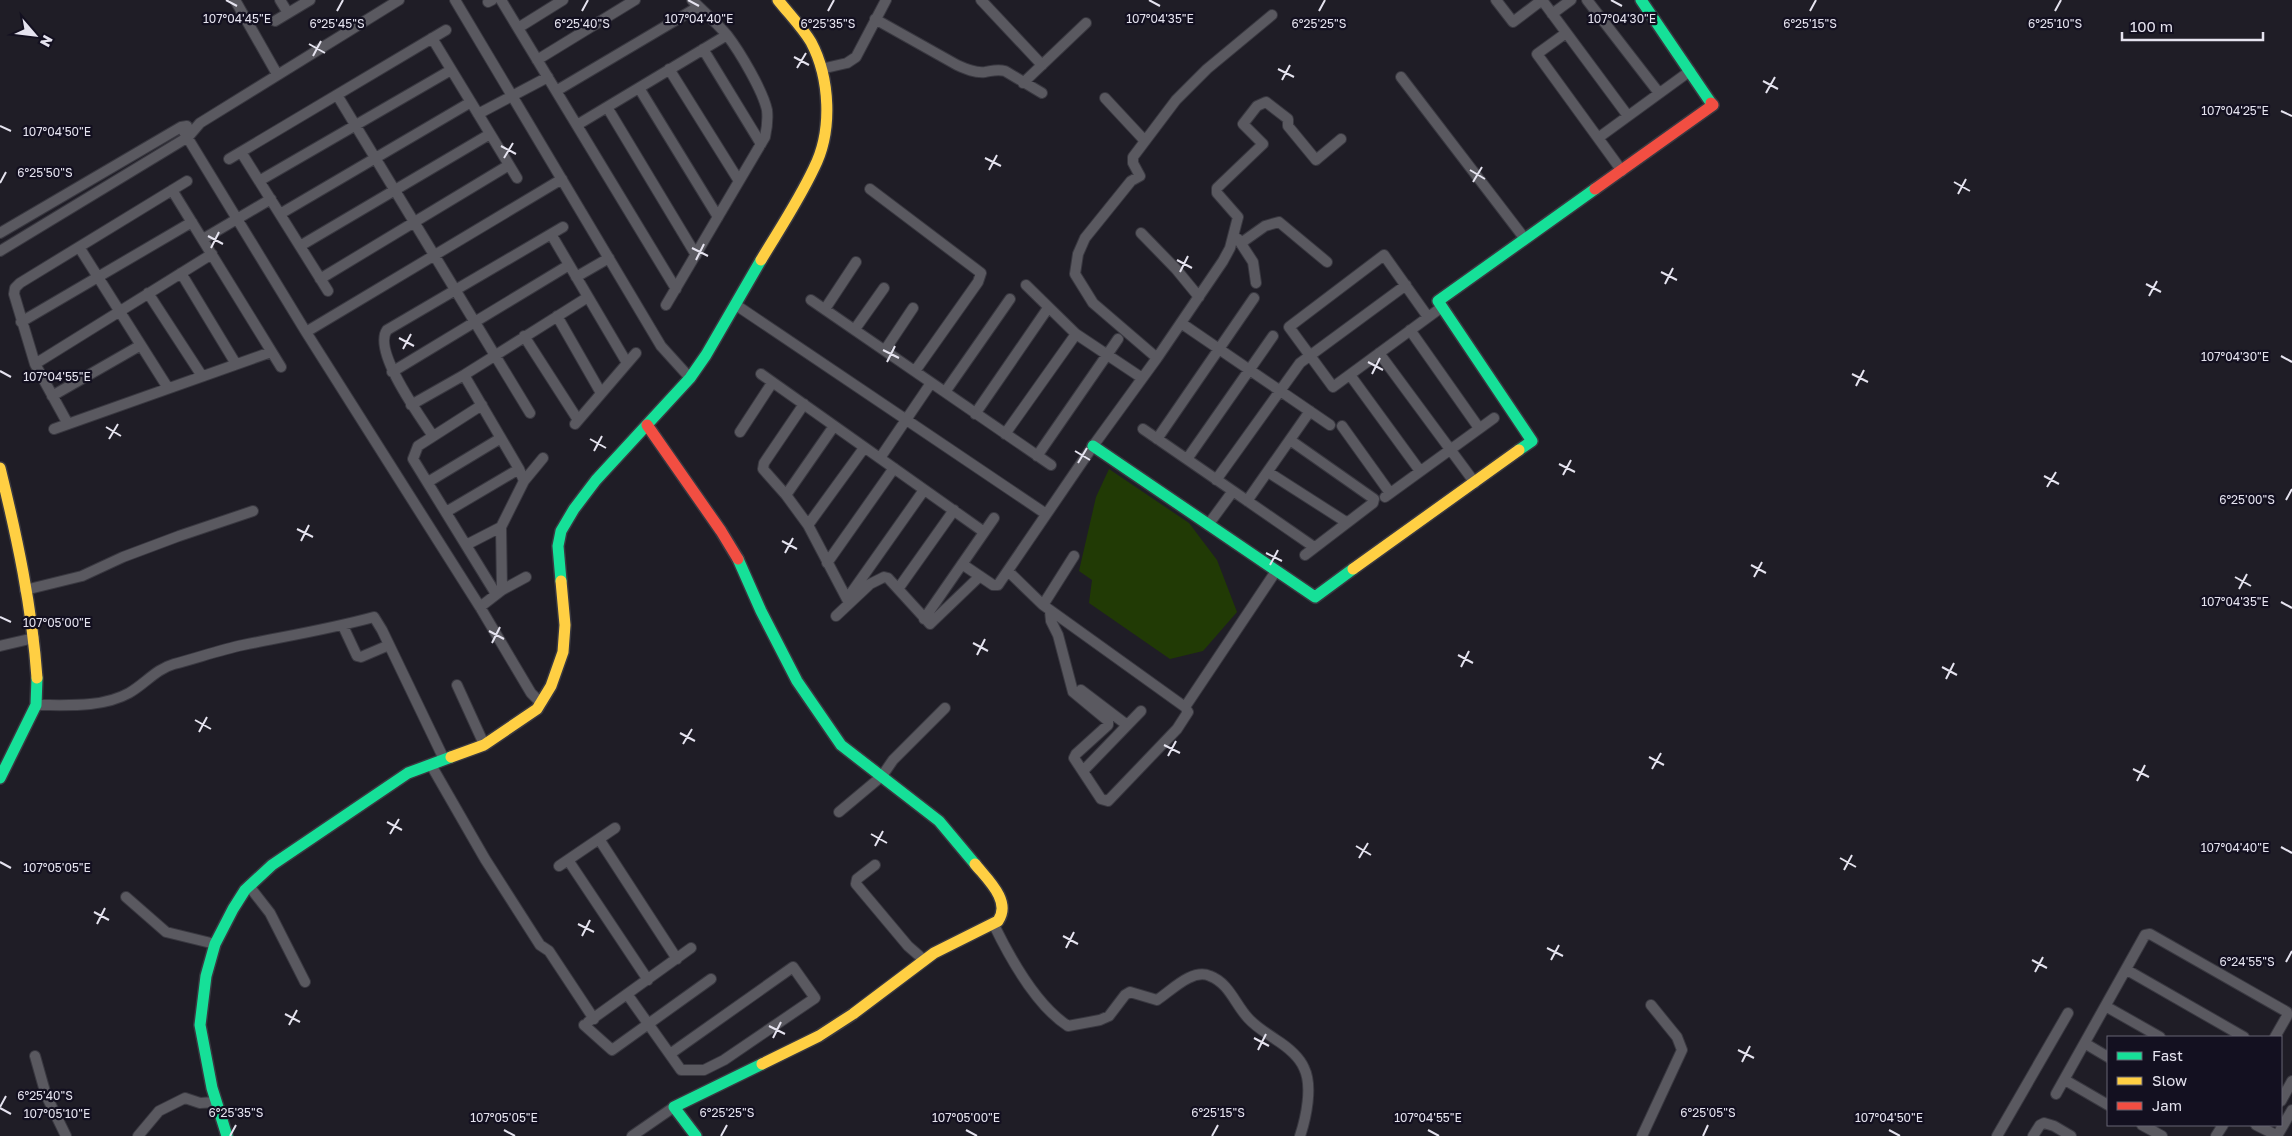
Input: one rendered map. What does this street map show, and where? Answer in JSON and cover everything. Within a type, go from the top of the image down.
[{"type":"street","points":[[235,0],[277,74]]},
{"type":"street","points":[[280,0],[288,13]]},
{"type":"street","points":[[275,21],[310,0]]},
{"type":"street","points":[[455,0],[661,346],[686,375]]},
{"type":"street","points":[[501,0],[676,289]]},
{"type":"street","points":[[518,28],[563,0]]},
{"type":"street","points":[[537,60],[634,0]]},
{"type":"street","points":[[228,1136],[212,1088],[200,1025],[202,998],[213,944],[233,909],[249,886],[272,865],[372,796],[408,773],[431,765],[443,755],[481,740],[530,715],[541,703],[557,673],[564,645],[564,607],[558,546],[561,531],[583,497],[647,425],[686,375],[706,356],[806,184],[820,152],[826,120],[821,69],[808,40],[778,0]]},
{"type":"street","points":[[821,69],[847,63],[856,57],[874,19],[886,0]]},
{"type":"street","points":[[981,0],[1042,65]]},
{"type":"street","points":[[1496,0],[1513,22],[1542,0],[1628,116]]},
{"type":"street","points":[[1552,14],[1571,0]]},
{"type":"street","points":[[1587,0],[1660,93]]},
{"type":"street","points":[[1093,446],[1311,596],[1318,596],[1532,442],[1438,301],[1713,106],[1641,0]]},
{"type":"street","points":[[0,251],[188,138],[200,123],[393,1]]},
{"type":"street","points":[[556,91],[695,3],[727,35],[764,99],[767,127],[761,144],[666,306]]},
{"type":"street","points":[[1157,358],[1093,303],[1075,274],[1078,254],[1085,238],[1131,181],[1140,176],[1133,160],[1176,100],[1207,69],[1272,15]]},
{"type":"street","points":[[874,19],[957,65],[971,71],[983,72],[998,69],[1042,93]]},
{"type":"street","points":[[1023,83],[1086,23]]},
{"type":"street","points":[[229,159],[446,30]]},
{"type":"street","points":[[1566,33],[1537,54],[1622,170]]},
{"type":"street","points":[[577,125],[727,35]]},
{"type":"street","points":[[432,38],[517,178]]},
{"type":"street","points":[[703,49],[761,144]]},
{"type":"street","points":[[670,69],[739,182]]},
{"type":"street","points":[[260,181],[452,70]]},
{"type":"street","points":[[1598,138],[1690,71]]},
{"type":"street","points":[[478,114],[548,77]]},
{"type":"street","points":[[1401,77],[1526,239]]},
{"type":"street","points":[[639,88],[718,217]]},
{"type":"street","points":[[337,94],[530,413]]},
{"type":"street","points":[[1105,98],[1146,141]]},
{"type":"street","points":[[280,214],[471,102]]},
{"type":"street","points":[[962,564],[997,586],[1009,572],[1046,514],[1157,358],[1223,261],[1237,239],[1238,217],[1217,193],[1217,188],[1262,144],[1243,124],[1257,106],[1266,102],[1288,119],[1288,126],[1316,160],[1342,140]]},
{"type":"street","points":[[607,107],[696,254]]},
{"type":"street","points":[[0,233],[181,127],[200,123]]},
{"type":"street","points":[[181,127],[306,332],[480,607],[531,693],[541,703]]},
{"type":"street","points":[[300,246],[490,134]]},
{"type":"street","points":[[241,152],[328,291]]},
{"type":"street","points":[[320,279],[510,165]]},
{"type":"street","points":[[306,332],[562,179]]},
{"type":"street","points":[[68,424],[35,364],[14,294],[17,286],[187,181]]},
{"type":"street","points":[[870,189],[981,273],[978,282],[915,371]]},
{"type":"street","points":[[172,190],[280,366]]},
{"type":"street","points":[[203,239],[270,198]]},
{"type":"street","points":[[22,322],[192,222]]},
{"type":"street","points":[[1237,239],[1265,226],[1279,222],[1327,262]]},
{"type":"street","points":[[433,436],[411,405],[392,372],[384,334],[387,330],[563,227]]},
{"type":"street","points":[[1141,233],[1176,269],[1199,297]]},
{"type":"street","points":[[551,234],[627,363]]},
{"type":"street","points":[[1237,239],[1253,262],[1256,284]]},
{"type":"street","points":[[79,247],[168,388]]},
{"type":"street","points":[[35,364],[212,254]]},
{"type":"street","points":[[1428,316],[1384,255],[1289,327],[1333,387],[1442,306]]},
{"type":"street","points":[[576,276],[609,258]]},
{"type":"street","points":[[825,309],[856,262]]},
{"type":"street","points":[[392,372],[569,265]]},
{"type":"street","points":[[181,273],[236,364]]},
{"type":"street","points":[[1026,285],[1076,334],[1142,378]]},
{"type":"street","points":[[1216,480],[1300,364],[1406,285]]},
{"type":"street","points":[[855,329],[884,288]]},
{"type":"street","points":[[148,293],[202,376]]},
{"type":"street","points":[[411,405],[464,375],[494,354],[588,297]]},
{"type":"street","points":[[1157,439],[1254,298]]},
{"type":"street","points":[[946,392],[1010,299]]},
{"type":"street","points":[[811,300],[1051,465]]},
{"type":"street","points":[[736,305],[1046,514]]},
{"type":"street","points":[[885,350],[913,308]]},
{"type":"street","points":[[975,414],[1048,308]]},
{"type":"street","points":[[557,316],[601,393]]},
{"type":"street","points":[[1181,323],[1330,425]]},
{"type":"street","points":[[1410,330],[1479,428]]},
{"type":"street","points":[[1005,434],[1076,334]]},
{"type":"street","points":[[524,336],[575,423],[636,352]]},
{"type":"street","points":[[1187,459],[1273,336]]},
{"type":"street","points":[[1037,456],[1118,339]]},
{"type":"street","points":[[52,396],[141,345]]},
{"type":"street","points":[[54,429],[272,352]]},
{"type":"street","points":[[1379,353],[1476,483]]},
{"type":"street","points":[[761,374],[984,532]]},
{"type":"street","points":[[464,375],[519,469],[524,481]]},
{"type":"street","points":[[1350,375],[1420,471]]},
{"type":"street","points":[[740,432],[772,383]]},
{"type":"street","points":[[880,458],[931,383]]},
{"type":"street","points":[[804,404],[763,464],[764,470],[786,495],[808,525],[848,602]]},
{"type":"street","points":[[482,405],[418,446],[413,459],[466,545],[499,592]]},
{"type":"street","points":[[1247,501],[1310,411]]},
{"type":"street","points":[[1342,426],[1387,495],[1494,418]]},
{"type":"street","points":[[632,1136],[674,1107],[828,1030],[946,946],[1000,921],[1004,910],[1001,898],[996,890],[939,821],[842,745],[811,703],[797,681],[761,611],[739,561],[721,531],[647,425]]},
{"type":"street","points":[[786,495],[834,426]]},
{"type":"street","points":[[1143,429],[1314,547]]},
{"type":"street","points":[[428,482],[501,438]]},
{"type":"street","points":[[1290,440],[1374,497],[1374,503],[1346,522],[1305,555]]},
{"type":"street","points":[[808,525],[864,448]]},
{"type":"street","points":[[499,592],[501,527],[524,481],[543,458]]},
{"type":"street","points":[[0,468],[14,524],[34,638],[38,689],[36,705],[0,778]]},
{"type":"street","points":[[827,562],[894,468]]},
{"type":"street","points":[[446,512],[519,469]]},
{"type":"street","points":[[1268,472],[1346,522]]},
{"type":"street","points":[[836,616],[848,602],[924,490]]},
{"type":"street","points":[[1208,525],[1233,491]]},
{"type":"street","points":[[898,590],[954,510]]},
{"type":"street","points":[[25,590],[82,576],[142,550],[253,511]]},
{"type":"street","points":[[924,619],[994,518]]},
{"type":"street","points":[[466,545],[501,527]]},
{"type":"street","points":[[1009,572],[1047,608],[1185,707],[1187,715],[1177,729],[1108,801],[1101,799],[1075,760],[1075,755],[1108,723],[1073,692],[1058,635],[1047,608],[1074,556]]},
{"type":"street","points":[[1185,707],[1276,572]]},
{"type":"street","points":[[848,602],[881,577],[888,578],[924,619],[931,624],[980,576]]},
{"type":"street","points":[[480,607],[499,592],[526,577]]},
{"type":"street","points":[[36,705],[78,706],[112,699],[128,694],[156,673],[172,664],[243,645],[343,626],[374,617],[443,755]]},
{"type":"street","points":[[343,626],[357,656],[360,657],[389,645]]},
{"type":"street","points":[[0,646],[34,638]]},
{"type":"street","points":[[1070,682],[1127,725]]},
{"type":"street","points":[[457,685],[481,740]]},
{"type":"street","points":[[839,812],[882,776],[893,760],[945,708]]},
{"type":"street","points":[[1083,771],[1141,711]]},
{"type":"street","points":[[431,765],[485,859],[540,945],[549,951],[594,1019]]},
{"type":"street","points":[[559,866],[615,828]]},
{"type":"street","points":[[599,839],[677,959]]},
{"type":"street","points":[[568,860],[648,980]]},
{"type":"street","points":[[875,865],[857,879],[856,884],[908,946],[924,960]]},
{"type":"street","points":[[249,886],[270,913],[305,982]]},
{"type":"street","points":[[126,897],[166,932],[213,944]]},
{"type":"street","points":[[994,925],[1022,975],[1041,1000],[1068,1026],[1100,1020],[1109,1016],[1125,995],[1130,992],[1157,1000],[1190,978],[1200,974],[1211,976],[1229,990],[1238,1007],[1250,1021],[1294,1054],[1305,1069],[1308,1088],[1300,1136]]},
{"type":"street","points":[[2056,1094],[2086,1044],[2145,935],[2153,935],[2287,1012],[2287,1016],[2276,1036]]},
{"type":"street","points":[[691,948],[582,1027],[612,1050],[711,979]]},
{"type":"street","points":[[627,994],[681,1070],[704,1070],[724,1060],[815,998],[793,968],[670,1054]]},
{"type":"street","points":[[2127,970],[2242,1036]]},
{"type":"street","points":[[1642,1136],[1682,1050],[1677,1037],[1651,1005]]},
{"type":"street","points":[[2107,1006],[2158,1036]]},
{"type":"street","points":[[1996,1136],[2068,1013]]},
{"type":"street","points":[[2086,1044],[2107,1056]]},
{"type":"street","points":[[35,1056],[46,1095],[66,1136]]},
{"type":"street","points":[[2065,1080],[2107,1104]]},
{"type":"street","points":[[2282,1099],[2292,1081]]},
{"type":"street","points":[[138,1136],[159,1111],[185,1098],[200,1103],[216,1101]]},
{"type":"street","points":[[674,1107],[696,1136]]},
{"type":"street","points":[[2262,1128],[2277,1136],[2292,1110]]},
{"type":"street","points":[[2033,1136],[2040,1125],[2044,1123],[2071,1136]]},
{"type":"street","points":[[2144,1126],[2162,1136]]},
{"type":"green space","points":[[1109,469],[1189,523],[1217,560],[1237,612],[1203,651],[1170,659],[1089,603],[1092,580],[1079,571],[1096,497]]},
{"type":"traffic: fast","points":[[1641,0],[1711,103]]},
{"type":"traffic: fast","points":[[1519,450],[1532,441],[1438,301],[1595,189]]},
{"type":"traffic: fast","points":[[561,581],[558,546],[561,531],[574,509],[596,480],[690,378],[706,355],[761,260]]},
{"type":"traffic: fast","points":[[1093,446],[1315,597],[1353,569]]},
{"type":"traffic: fast","points":[[738,559],[761,611],[797,681],[841,745],[939,821],[975,864]]},
{"type":"traffic: fast","points":[[0,778],[36,705],[37,678]]},
{"type":"traffic: fast","points":[[227,1136],[212,1088],[200,1025],[206,976],[215,944],[233,909],[245,890],[272,865],[408,773],[451,757]]},
{"type":"traffic: fast","points":[[696,1136],[674,1107],[762,1064]]},
{"type":"traffic: slow","points":[[761,260],[814,168],[824,138],[826,121],[825,88],[817,56],[807,36],[778,0]]},
{"type":"traffic: slow","points":[[1353,569],[1519,450]]},
{"type":"traffic: slow","points":[[0,468],[23,572],[32,625],[37,678]]},
{"type":"traffic: slow","points":[[451,757],[484,745],[537,709],[551,686],[563,652],[565,625],[561,581]]},
{"type":"traffic: slow","points":[[762,1064],[819,1036],[853,1014],[934,953],[998,921],[1002,913],[1000,898],[991,883],[975,864]]},
{"type":"traffic: jam","points":[[1595,189],[1713,105],[1711,103]]},
{"type":"traffic: jam","points":[[647,425],[721,531],[738,559]]}]
